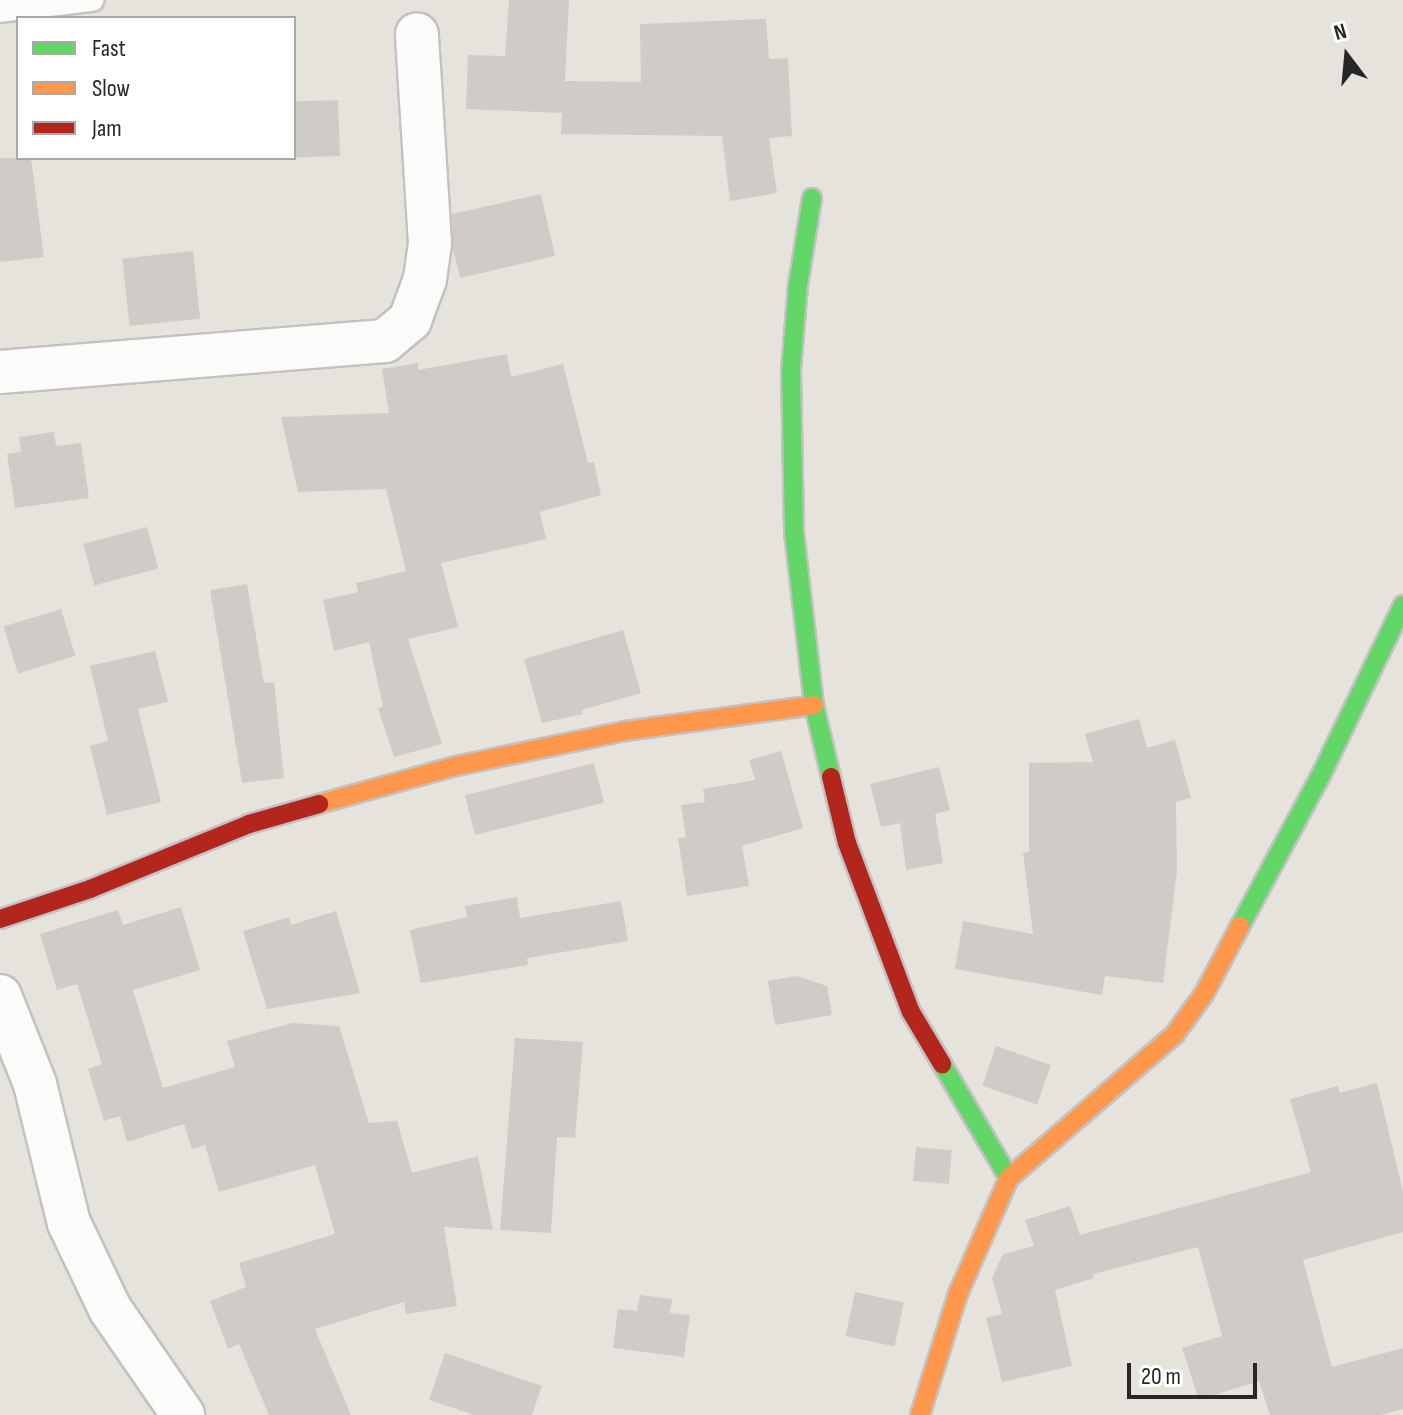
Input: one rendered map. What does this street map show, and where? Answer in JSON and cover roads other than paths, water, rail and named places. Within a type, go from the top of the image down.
[{"type":"street","points":[[0,372],[385,341],[410,320],[425,279],[430,243],[417,34]]},
{"type":"street","points":[[812,198],[798,285],[791,371],[794,532],[814,705],[847,843],[911,1012],[1009,1178]]},
{"type":"street","points":[[920,1415],[958,1294],[1009,1178],[1175,1034],[1204,994],[1320,777],[1403,605]]},
{"type":"street","points":[[0,919],[90,889],[249,824],[456,766],[625,731],[814,705]]},
{"type":"street","points":[[0,996],[35,1084],[69,1223],[110,1309],[183,1415]]},
{"type":"lane","points":[[0,11],[92,0]]}]
